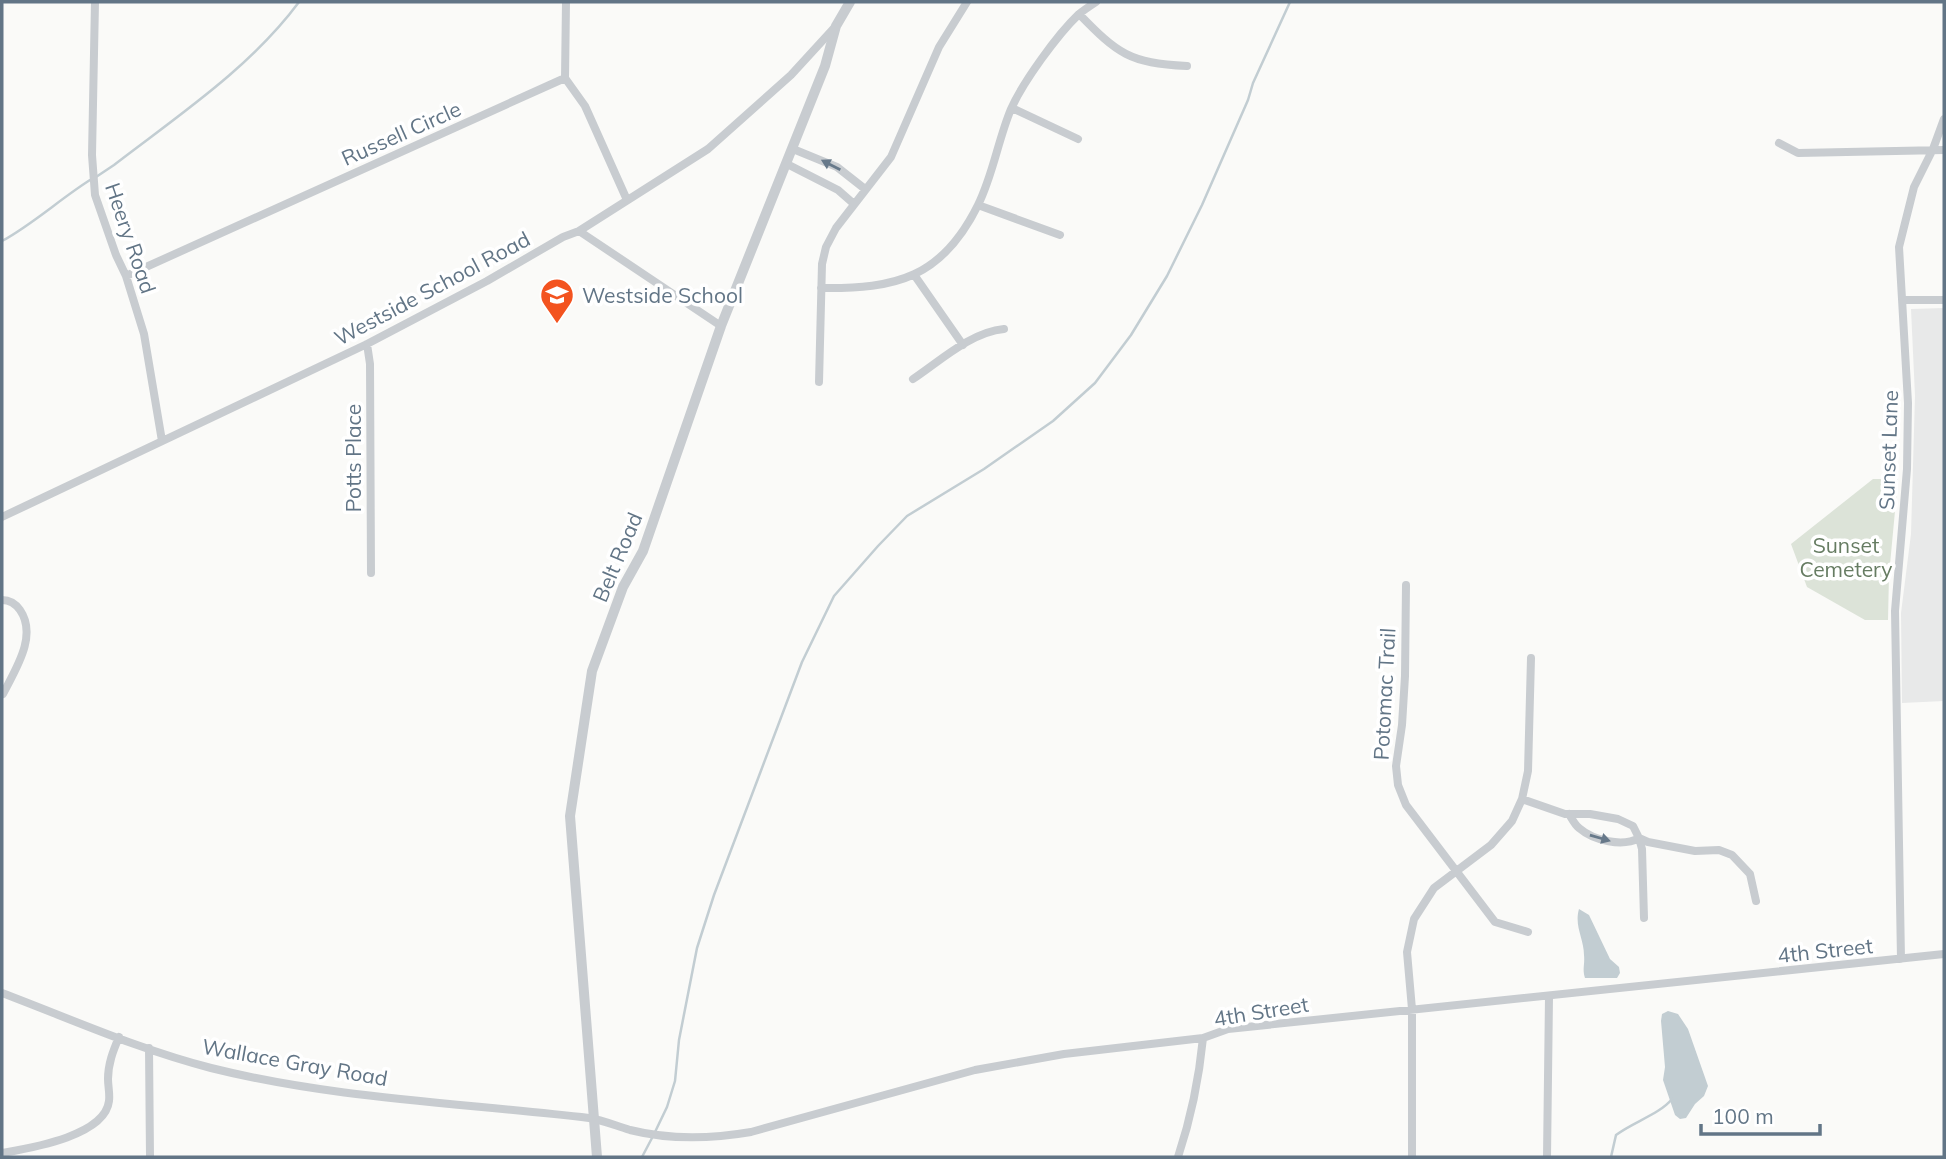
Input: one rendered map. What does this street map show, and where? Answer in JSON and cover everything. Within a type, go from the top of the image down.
[{"type":"street","name":"Heery Road","points":[[95,2],[92,177],[95,195],[126,276],[144,334],[162,442]]},
{"type":"street","points":[[566,2],[565,78],[585,106],[627,200]]},
{"type":"street","name":"Belt Road","points":[[597,1157],[570,816],[592,671],[623,587],[643,551],[721,326],[825,66],[836,26],[850,2]]},
{"type":"street","points":[[819,382],[822,264],[826,247],[836,228],[891,157],[939,47],[967,2]]},
{"type":"street","points":[[821,288],[855,289],[885,285],[915,276],[949,247],[978,205],[1012,108],[1042,58],[1079,14],[1096,2]]},
{"type":"street","points":[[1079,14],[1103,38],[1128,56],[1153,64],[1187,66]]},
{"type":"street","name":"Westside School Road","points":[[2,517],[367,344],[487,281],[563,237],[579,231],[708,149],[791,75],[836,26]]},
{"type":"street","name":"Russell Circle","points":[[126,276],[565,78]]},
{"type":"street","points":[[1012,108],[1079,139]]},
{"type":"street","name":"Sunset Lane","points":[[1901,959],[1895,611],[1907,469],[1908,403],[1899,247],[1914,187],[1944,119]]},
{"type":"street","points":[[1779,143],[1798,153],[1944,150]]},
{"type":"street","points":[[793,149],[837,167],[865,189]]},
{"type":"street","points":[[787,164],[838,190],[854,204]]},
{"type":"street","points":[[978,205],[1060,235]]},
{"type":"street","points":[[579,231],[721,326]]},
{"type":"street","points":[[915,276],[963,345]]},
{"type":"street","points":[[1902,300],[1944,300]]},
{"type":"street","points":[[912,379],[963,345],[992,330],[1004,329]]},
{"type":"street","name":"Potts Place","points":[[367,344],[370,364],[371,573]]},
{"type":"street","name":"Potomac Trail","points":[[1406,585],[1405,676],[1396,766],[1398,785],[1406,805],[1495,922],[1528,932]]},
{"type":"street","points":[[2,600],[15,604],[22,612],[27,635],[23,653],[3,694]]},
{"type":"street","points":[[1412,1157],[1412,1009],[1407,952],[1414,919],[1434,888],[1491,845],[1512,821],[1522,799],[1528,771],[1531,658]]},
{"type":"street","points":[[1522,799],[1569,814],[1590,814],[1618,819],[1633,826],[1642,849],[1644,918]]},
{"type":"street","points":[[1569,814],[1578,827],[1591,836],[1630,843],[1639,838]]},
{"type":"street","points":[[1639,838],[1695,850],[1719,850],[1732,855],[1750,874],[1756,901]]},
{"type":"street","name":"4th Street","points":[[593,1119],[632,1130],[671,1136],[717,1138],[751,1132],[975,1070],[1065,1054],[1203,1038],[1228,1029],[1944,954]]},
{"type":"street","name":"Wallace Gray Road","points":[[2,993],[149,1048],[209,1067],[300,1085],[429,1103],[593,1119]]},
{"type":"street","points":[[1547,1157],[1549,997]]},
{"type":"street","points":[[2,1153],[50,1144],[101,1119],[107,1111],[110,1099],[109,1065],[119,1037]]},
{"type":"street","points":[[1178,1157],[1199,1079],[1203,1038]]},
{"type":"street","points":[[149,1048],[150,1157]]},
{"type":"shaded area","points":[[1944,308],[1944,701],[1902,703],[1901,613],[1911,534],[1915,396],[1911,309]]},
{"type":"shaded area","points":[[1579,909],[1589,915],[1610,959],[1619,967],[1617,978],[1585,978]]},
{"type":"shaded area","points":[[1668,1011],[1678,1014],[1688,1029],[1708,1086],[1704,1096],[1686,1118],[1680,1119],[1675,1115],[1663,1080],[1665,1067],[1661,1021],[1662,1014]]},
{"type":"green space","name":"Sunset Cemetery","points":[[1873,479],[1898,479],[1889,575],[1888,620],[1865,620],[1807,587],[1791,544]]},
{"type":"waterway","points":[[96,177],[212,90],[259,48],[299,2]]},
{"type":"waterway","points":[[655,1132],[675,1081],[679,1040],[697,948],[714,895],[802,662],[834,596],[907,516],[984,469],[1053,421],[1095,383],[1131,335],[1167,276],[1202,205],[1290,2]]},
{"type":"waterway","points":[[2,241],[90,180]]},
{"type":"waterway","points":[[1611,1157],[1616,1135],[1661,1109],[1672,1099]]},
{"type":"waterway","points":[[642,1157],[652,1138]]},
{"type":"place","name":"Westside School","points":[[557,325]]}]
